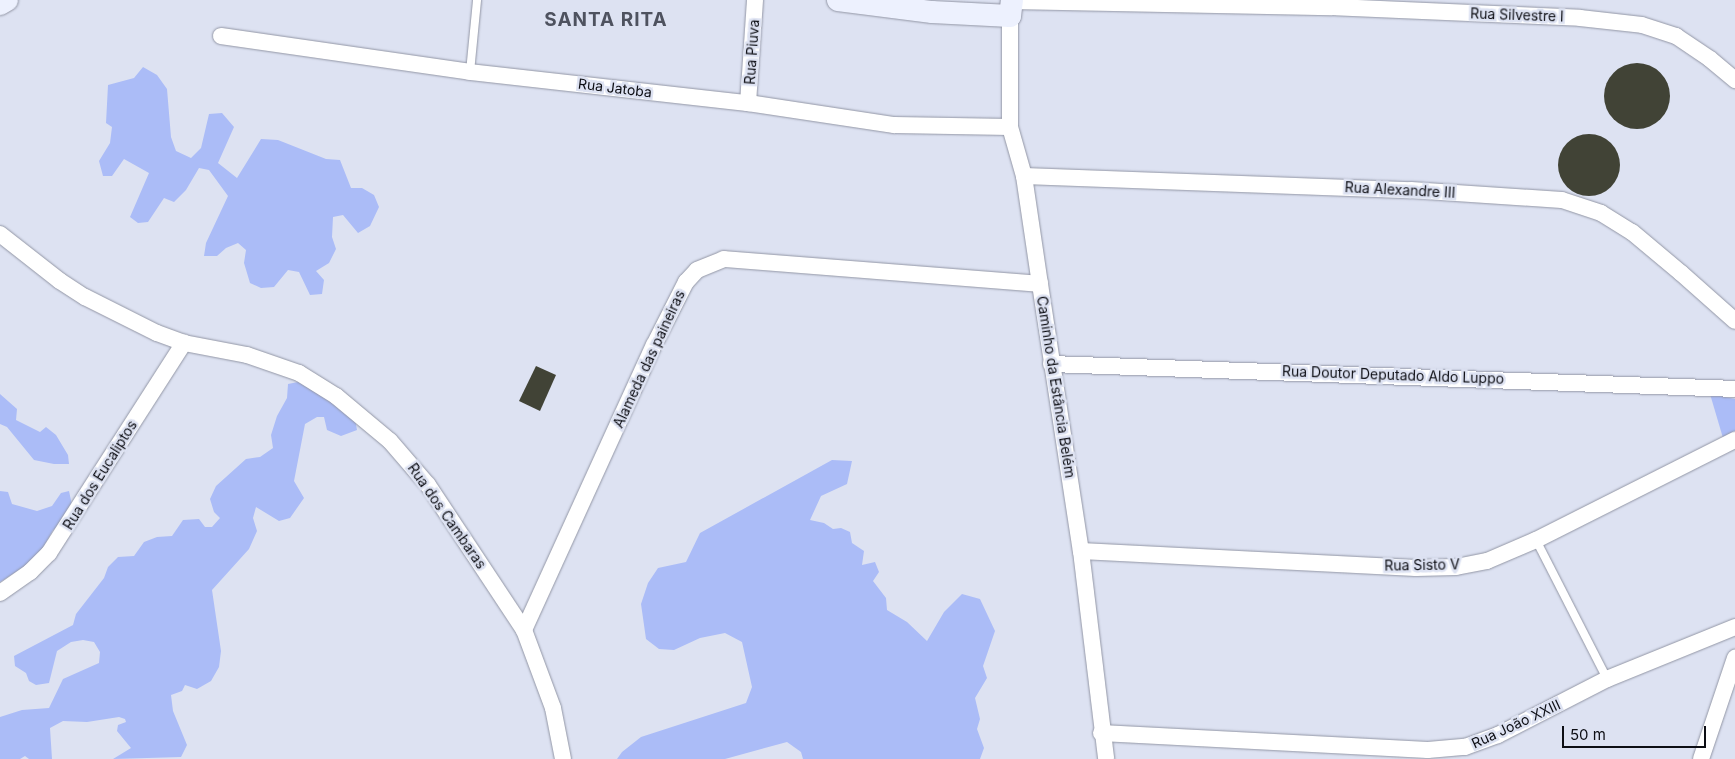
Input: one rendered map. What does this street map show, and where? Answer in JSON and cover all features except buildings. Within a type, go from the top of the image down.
[{"type":"street","points":[[0,4],[7,0]]},
{"type":"street","name":"Rua Piuva","points":[[748,103],[756,0]]},
{"type":"street","points":[[838,0],[932,12],[1011,6]]},
{"type":"street","name":"Rua Silvestre I","points":[[1011,6],[1332,7],[1580,18],[1642,25],[1676,36],[1710,59],[1735,80]]},
{"type":"street","name":"Caminho da Estância Belém","points":[[1011,6],[1010,127],[1024,176],[1051,364],[1081,551],[1101,733],[1106,759]]},
{"type":"street","name":"Rua Jatoba","points":[[221,36],[470,72],[748,103],[894,125],[1010,127]]},
{"type":"street","name":"Rua Alexandre III","points":[[1024,176],[1411,190],[1562,200],[1601,213],[1632,232],[1682,273],[1735,322]]},
{"type":"street","name":"Rua dos Cambaras","points":[[0,234],[60,281],[85,297],[157,333],[184,343],[247,355],[299,373],[336,396],[390,441],[428,485],[524,630],[552,708],[563,759]]},
{"type":"street","name":"Alameda das paineiras","points":[[524,630],[654,346],[686,282],[697,270],[724,259],[1040,284]]},
{"type":"street","name":"Rua dos Eucaliptos","points":[[0,593],[30,572],[49,553],[184,343]]},
{"type":"street","name":"Rua Doutor Deputado Aldo Luppo","points":[[1051,364],[1735,389]]},
{"type":"street","name":"Rua Sisto V","points":[[1081,551],[1416,568],[1456,566],[1486,561],[1536,540],[1735,440]]},
{"type":"street","name":"Rua João XXIII","points":[[1101,733],[1428,750],[1465,747],[1498,735],[1608,679],[1735,627]]},
{"type":"street","points":[[1701,759],[1735,658]]},
{"type":"lane","points":[[470,72],[477,0]]},
{"type":"lane","points":[[1536,540],[1608,679]]},
{"type":"shaded area","points":[[143,67],[157,75],[167,89],[171,137],[176,151],[191,158],[201,148],[209,114],[222,113],[234,127],[218,163],[237,178],[261,139],[278,140],[326,159],[340,160],[351,188],[362,188],[374,195],[379,207],[370,226],[358,233],[343,215],[333,217],[332,237],[336,249],[329,263],[316,271],[324,280],[322,294],[310,295],[299,272],[288,270],[274,287],[261,288],[250,283],[244,263],[246,250],[238,243],[226,248],[217,256],[204,256],[206,243],[228,196],[209,170],[199,168],[186,190],[174,202],[164,198],[148,222],[138,223],[130,217],[149,173],[124,159],[112,176],[103,176],[99,161],[110,143],[112,127],[106,123],[108,85],[134,78]]},
{"type":"shaded area","points":[[303,381],[355,419],[357,430],[341,436],[327,430],[324,417],[317,417],[305,424],[294,481],[304,498],[290,518],[279,521],[256,507],[253,518],[257,531],[249,549],[212,590],[221,651],[219,667],[211,681],[197,689],[185,685],[182,691],[171,695],[173,711],[187,745],[181,757],[113,759],[131,748],[117,731],[118,725],[126,722],[125,719],[119,717],[87,722],[63,721],[50,728],[52,759],[29,759],[25,756],[20,759],[0,759],[0,717],[22,710],[49,708],[63,679],[99,663],[100,652],[94,642],[83,640],[71,642],[57,651],[49,683],[36,685],[29,681],[26,673],[15,666],[14,656],[73,625],[76,614],[104,578],[108,567],[118,557],[134,556],[144,542],[157,537],[172,536],[183,520],[199,519],[205,527],[212,527],[220,518],[214,512],[210,499],[216,486],[246,459],[260,457],[273,448],[271,435],[277,416],[287,398],[288,384]]},
{"type":"shaded area","points":[[0,394],[17,409],[16,420],[40,432],[46,427],[56,435],[68,455],[69,464],[54,464],[34,460],[7,427],[0,424]]},
{"type":"shaded area","points":[[1710,394],[1735,399],[1735,431],[1723,438]]},
{"type":"shaded area","points":[[832,460],[852,461],[847,484],[821,496],[810,520],[824,523],[833,529],[841,528],[850,532],[852,543],[864,551],[862,565],[875,562],[879,572],[873,581],[886,598],[887,610],[907,622],[927,641],[944,612],[962,594],[980,599],[995,631],[983,666],[987,678],[975,698],[980,719],[977,729],[984,748],[980,759],[803,759],[801,752],[787,742],[725,759],[617,759],[622,752],[641,737],[746,703],[752,687],[742,642],[725,633],[700,638],[674,650],[659,649],[646,639],[641,604],[648,583],[658,568],[686,562],[700,533]]},
{"type":"shaded area","points":[[0,491],[8,492],[12,504],[37,511],[52,506],[61,493],[69,491],[72,505],[62,525],[53,530],[42,550],[24,567],[0,582]]},
{"type":"district","name":"SANTA RITA","points":[[606,20]]}]
